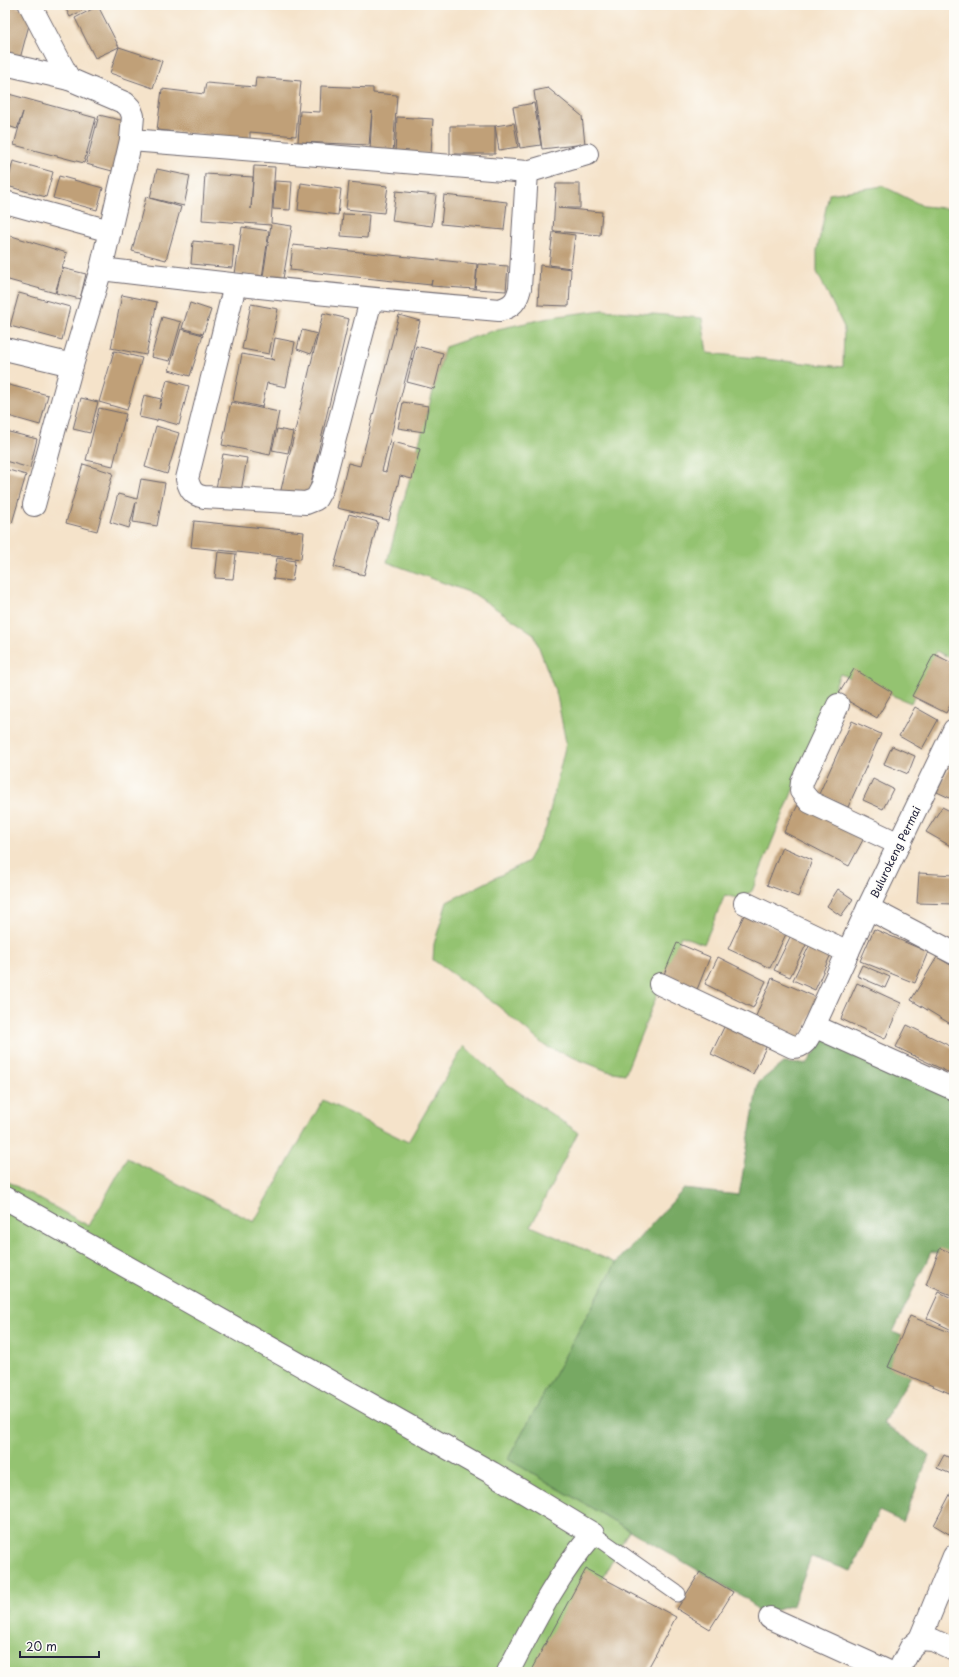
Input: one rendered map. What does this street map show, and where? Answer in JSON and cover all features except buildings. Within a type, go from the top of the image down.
[{"type":"street","points":[[30,5],[69,79]]},
{"type":"street","points":[[5,64],[69,79],[125,103],[130,108],[133,116],[131,140],[101,269],[72,365],[34,505]]},
{"type":"street","points":[[131,140],[527,172],[587,154]]},
{"type":"street","points":[[101,269],[235,286],[371,300],[499,310],[510,307],[515,302],[520,288],[527,172]]},
{"type":"street","points":[[5,202],[110,231]]},
{"type":"street","points":[[235,286],[187,478],[191,491],[198,496],[204,497],[306,503],[316,499],[322,488],[371,300]]},
{"type":"street","points":[[5,349],[72,365]]},
{"type":"street","points":[[838,705],[802,782],[801,791],[810,802],[899,844]]},
{"type":"street","name":"Bulurokeng Permai","points":[[954,730],[868,908],[954,953]]},
{"type":"street","points":[[745,903],[848,952]]},
{"type":"street","points":[[660,984],[793,1047],[803,1045],[814,1026],[868,908]]},
{"type":"street","points":[[814,1026],[954,1089]]},
{"type":"street","points":[[5,1198],[125,1265],[192,1305],[492,1473],[593,1534],[576,1554],[541,1609],[508,1672]]},
{"type":"street","points":[[898,1672],[911,1647],[920,1639],[954,1556]]},
{"type":"street","points":[[770,1618],[889,1672]]},
{"type":"street","points":[[920,1639],[933,1640],[954,1650]]},
{"type":"lane","points":[[593,1534],[678,1594]]},
{"type":"green space","points":[[883,186],[923,206],[954,209],[954,660],[936,651],[911,703],[840,674],[752,891],[740,899],[725,895],[704,944],[681,936],[625,1074],[607,1071],[545,1046],[498,1006],[433,960],[434,944],[447,902],[527,862],[546,828],[566,743],[557,696],[534,634],[474,594],[387,562],[445,347],[498,329],[558,316],[603,310],[702,318],[707,353],[843,367],[844,327],[817,272],[817,250],[829,194]]},
{"type":"green space","points":[[827,1034],[954,1091],[954,1259],[931,1252],[893,1332],[928,1347],[883,1423],[929,1455],[903,1522],[879,1511],[851,1571],[811,1557],[793,1605],[760,1615],[747,1599],[508,1459],[616,1263],[684,1189],[739,1195],[758,1083],[783,1063],[807,1064]]},
{"type":"green space","points":[[464,1046],[507,1084],[578,1132],[531,1226],[616,1263],[508,1459],[629,1530],[552,1672],[5,1672],[5,1180],[89,1226],[127,1158],[254,1222],[323,1100],[408,1142]]}]
